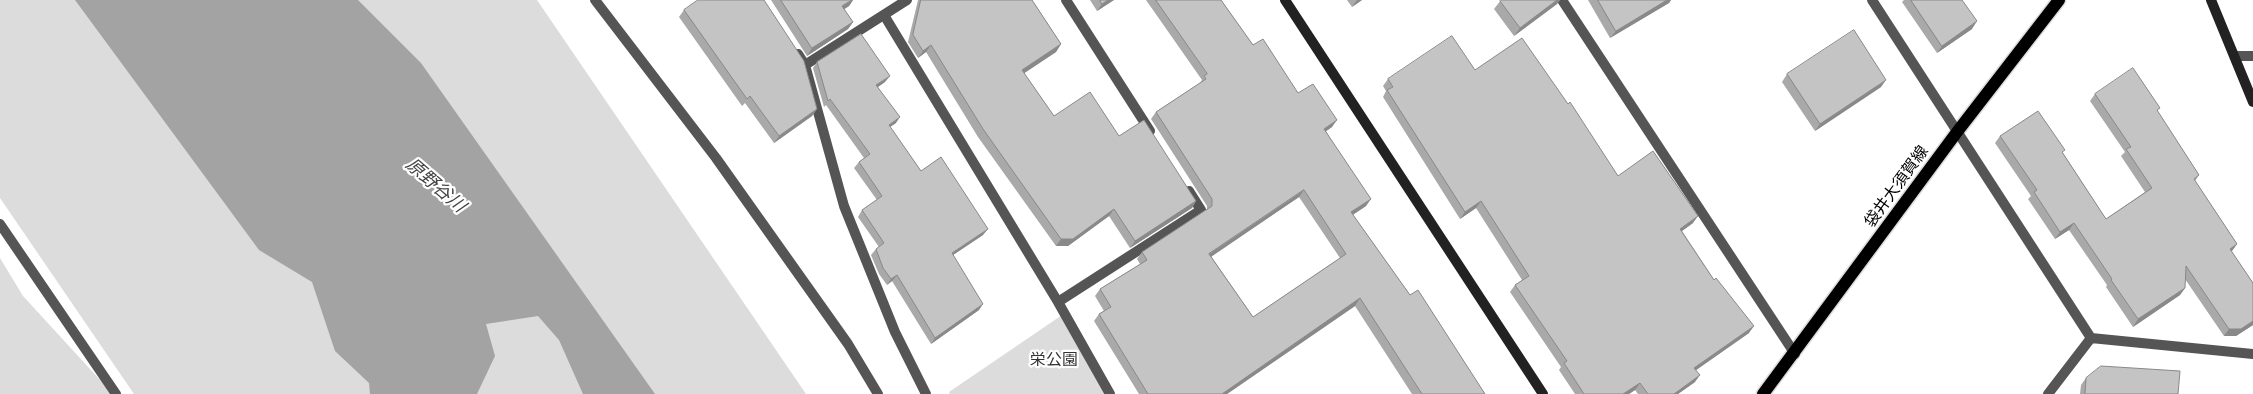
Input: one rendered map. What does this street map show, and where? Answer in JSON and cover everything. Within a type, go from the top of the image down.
[{"type":"main road","name":"袋井大須賀線","points":[[1763,394],[1795,354],[1956,132],[2058,0]]},
{"type":"street","points":[[595,0],[716,158],[848,344],[878,394]]},
{"type":"street","points":[[805,65],[907,0]]},
{"type":"street","points":[[1066,0],[1158,143]]},
{"type":"street","points":[[1285,0],[1543,394]]},
{"type":"street","points":[[1562,0],[1795,354]]},
{"type":"street","points":[[1872,0],[2091,338]]},
{"type":"street","points":[[2211,0],[2253,102]]},
{"type":"street","points":[[884,15],[1058,302],[1110,394]]},
{"type":"street","points":[[794,49],[805,65],[844,206],[895,332],[926,394]]},
{"type":"street","points":[[2235,56],[2253,56]]},
{"type":"street","points":[[1058,302],[1201,210],[1184,185]]},
{"type":"street","points":[[0,224],[116,394]]},
{"type":"street","points":[[2091,338],[2253,354]]},
{"type":"street","points":[[2048,394],[2091,338]]},
{"type":"green space","points":[[0,0],[537,0],[806,394],[134,394],[0,198]]},
{"type":"green space","points":[[0,258],[23,296],[113,394],[0,394]]},
{"type":"green space","name":"栄公園","points":[[1065,313],[1110,394],[950,394],[949,392]]},
{"type":"water","name":"原野谷川","points":[[75,0],[358,0],[421,63],[655,394],[583,394],[559,340],[538,316],[486,324],[495,356],[477,394],[370,394],[369,383],[335,351],[312,282],[259,250]]},
{"type":"building","points":[[698,0],[764,0],[804,61],[817,109],[779,136],[750,96],[747,99],[684,10]]},
{"type":"building","points":[[781,0],[852,0],[842,6],[853,22],[812,48]]},
{"type":"building","points":[[921,0],[1032,0],[1061,44],[1022,70],[1054,116],[1090,92],[1119,136],[1144,120],[1196,201],[1135,241],[1114,209],[1073,239],[1061,239],[983,129],[931,45],[923,51],[913,35]]},
{"type":"building","points":[[1100,0],[1108,0],[1102,4]]},
{"type":"building","points":[[1156,0],[1221,0],[1253,45],[1263,39],[1298,93],[1313,84],[1337,120],[1324,129],[1371,199],[1351,212],[1410,295],[1418,290],[1485,394],[1422,394],[1360,298],[1222,394],[1148,394],[1099,314],[1111,307],[1100,289],[1147,260],[1142,252],[1212,206],[1212,199],[1156,112],[1206,79],[1204,76],[1207,74]],"holes":[[[1304,190],[1346,254],[1253,317],[1209,254]]]},
{"type":"building","points":[[1501,0],[1557,0],[1520,28]]},
{"type":"building","points":[[1598,0],[1667,0],[1616,31]]},
{"type":"building","points":[[1911,0],[1962,0],[1977,21],[1942,46]]},
{"type":"building","points":[[1854,30],[1886,80],[1820,124],[1787,74]]},
{"type":"building","points":[[861,34],[890,76],[876,85],[900,117],[889,125],[921,171],[941,157],[988,229],[952,253],[983,304],[935,338],[897,275],[891,279],[883,268],[876,249],[884,243],[862,210],[882,196],[859,162],[870,154],[830,99],[828,101],[817,62]]},
{"type":"building","points":[[1452,36],[1475,70],[1522,38],[1568,104],[1570,102],[1618,176],[1653,151],[1698,216],[1680,229],[1714,280],[1716,278],[1754,326],[1694,368],[1700,375],[1674,394],[1648,394],[1640,383],[1623,394],[1584,394],[1564,363],[1567,361],[1515,285],[1529,276],[1481,201],[1465,212],[1387,90],[1393,87],[1388,79]]},
{"type":"building","points":[[2133,68],[2160,108],[2157,110],[2199,175],[2194,179],[2237,244],[2230,249],[2253,283],[2253,321],[2241,329],[2229,329],[2186,266],[2185,288],[2138,319],[2074,223],[2060,232],[2034,192],[2037,190],[2000,136],[2038,111],[2065,150],[2062,152],[2106,219],[2152,188],[2126,149],[2131,147],[2095,94]]},
{"type":"building","points":[[2101,366],[2180,371],[2178,394],[2085,394],[2086,378]]}]
